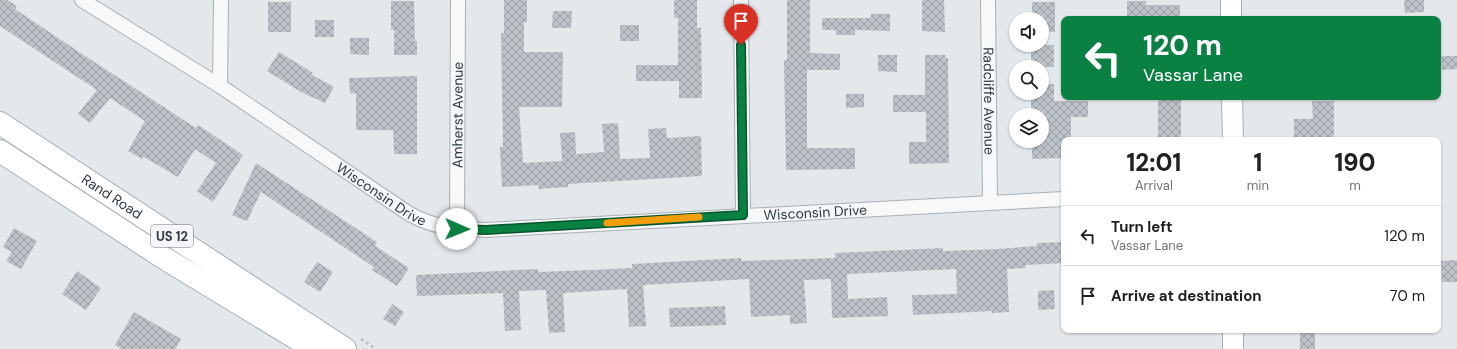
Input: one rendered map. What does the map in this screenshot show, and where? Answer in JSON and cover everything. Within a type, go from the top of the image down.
[{"type":"main road","points":[[1231,0],[1231,16]]},
{"type":"main road","points":[[1232,100],[1232,137]]},
{"type":"main road","name":"Rand Road","points":[[0,123],[345,349]]},
{"type":"main road","name":"Rand Road","points":[[0,151],[164,258],[314,349]]},
{"type":"main road","points":[[1233,333],[1233,349]]},
{"type":"street","name":"Wisconsin Drive","points":[[82,0],[220,86],[408,213],[434,226],[457,229],[486,230],[1061,199]]},
{"type":"street","points":[[220,86],[221,0]]},
{"type":"street","name":"Amherst Avenue","points":[[457,229],[458,0]]},
{"type":"street","points":[[741,0],[743,215]]},
{"type":"street","name":"Radcliffe Avenue","points":[[988,0],[990,202]]},
{"type":"building","points":[[0,0],[7,0],[17,6],[15,9],[82,54],[196,128],[198,125],[243,155],[213,202],[197,191],[216,163],[195,149],[178,177],[144,157],[142,159],[128,151],[145,121],[110,98],[90,123],[78,114],[97,90],[0,26]]},
{"type":"building","points":[[504,0],[527,0],[527,22],[524,22],[524,52],[563,52],[562,107],[519,107],[523,163],[562,161],[560,133],[575,132],[576,154],[604,152],[602,124],[618,123],[620,159],[650,158],[648,129],[666,128],[667,138],[701,136],[702,176],[568,184],[568,187],[539,189],[538,185],[502,187],[500,147],[503,147],[501,33],[504,33]]},
{"type":"building","points":[[674,0],[697,0],[697,28],[701,28],[702,98],[679,98],[679,81],[636,81],[636,65],[678,65],[678,18],[674,18]]},
{"type":"building","points":[[787,0],[810,0],[810,53],[840,54],[840,70],[807,70],[807,148],[855,148],[855,169],[786,170],[784,60],[787,60]]},
{"type":"building","points":[[922,0],[944,0],[945,32],[922,31]]},
{"type":"building","points":[[1404,0],[1424,0],[1424,12],[1405,13]]},
{"type":"building","points":[[391,1],[414,1],[415,41],[417,41],[417,55],[394,55],[394,30],[391,30]]},
{"type":"building","points":[[1127,1],[1146,1],[1146,5],[1180,5],[1180,16],[1127,16]]},
{"type":"building","points":[[268,2],[291,2],[291,32],[268,32]]},
{"type":"building","points":[[1032,2],[1055,2],[1055,32],[1049,32],[1049,12],[1032,12]]},
{"type":"building","points":[[553,11],[572,11],[571,28],[552,28]]},
{"type":"building","points":[[871,14],[890,14],[890,31],[855,30],[855,35],[836,35],[836,30],[822,30],[822,18],[871,18]]},
{"type":"building","points":[[315,20],[334,20],[334,37],[315,37]]},
{"type":"building","points":[[620,25],[639,25],[639,41],[620,41]]},
{"type":"building","points":[[350,38],[369,38],[369,55],[350,54]]},
{"type":"building","points":[[1049,45],[1054,45],[1054,67],[1049,67],[1049,60],[1031,60],[1031,52],[1049,52]]},
{"type":"building","points":[[279,52],[313,73],[312,75],[334,87],[325,103],[301,92],[267,71]]},
{"type":"building","points":[[878,55],[897,55],[897,72],[878,71]]},
{"type":"building","points":[[925,55],[945,55],[945,58],[948,58],[949,163],[909,164],[909,142],[926,142],[926,112],[893,112],[893,95],[925,95]]},
{"type":"building","points":[[1441,56],[1457,56],[1457,69],[1442,70]]},
{"type":"building","points":[[417,76],[417,154],[394,154],[393,130],[356,130],[356,93],[350,94],[349,78]]},
{"type":"building","points":[[1049,84],[1054,84],[1054,101],[1088,101],[1088,117],[1071,117],[1071,137],[1061,137],[1061,158],[1032,159],[1032,148],[1049,148],[1049,108],[1031,108],[1031,100],[1049,100]]},
{"type":"building","points":[[846,94],[864,94],[864,107],[846,108]]},
{"type":"building","points":[[1158,100],[1181,100],[1181,137],[1158,137]]},
{"type":"building","points":[[1312,101],[1334,101],[1334,137],[1294,137],[1294,119],[1313,119]]},
{"type":"building","points":[[256,163],[377,242],[375,246],[409,268],[397,286],[372,270],[374,267],[261,192],[247,221],[232,215]]},
{"type":"building","points":[[14,228],[37,241],[21,269],[6,261],[12,252],[3,247]]},
{"type":"building","points":[[1061,242],[1061,263],[1025,265],[1026,268],[1007,269],[1009,312],[992,313],[992,311],[913,315],[912,295],[957,294],[956,269],[847,274],[848,299],[887,297],[888,316],[832,318],[831,279],[804,280],[807,323],[790,324],[790,315],[751,317],[749,279],[643,285],[646,326],[629,327],[627,289],[563,293],[565,332],[549,333],[546,290],[519,291],[521,330],[505,331],[503,293],[417,296],[416,275],[538,269],[538,272],[632,268],[632,264],[741,258],[741,261],[835,258],[835,253],[943,248],[943,251],[997,249],[1037,246],[1037,243]]},
{"type":"building","points":[[1457,260],[1457,282],[1442,282],[1441,261]]},
{"type":"building","points":[[317,262],[333,272],[320,292],[304,282]]},
{"type":"building","points":[[77,271],[101,288],[86,310],[62,294]]},
{"type":"building","points":[[1054,290],[1055,309],[1038,310],[1038,291]]},
{"type":"building","points":[[392,304],[404,312],[395,326],[383,319]]},
{"type":"building","points":[[725,306],[726,325],[670,327],[669,308]]},
{"type":"building","points":[[134,312],[181,339],[175,349],[122,349],[115,345]]},
{"type":"building","points":[[1300,333],[1315,333],[1315,349],[1300,349]]},
{"type":"slow traffic","points":[[607,223],[699,217]]},
{"type":"route","points":[[457,229],[486,230],[743,215],[741,45]]}]
